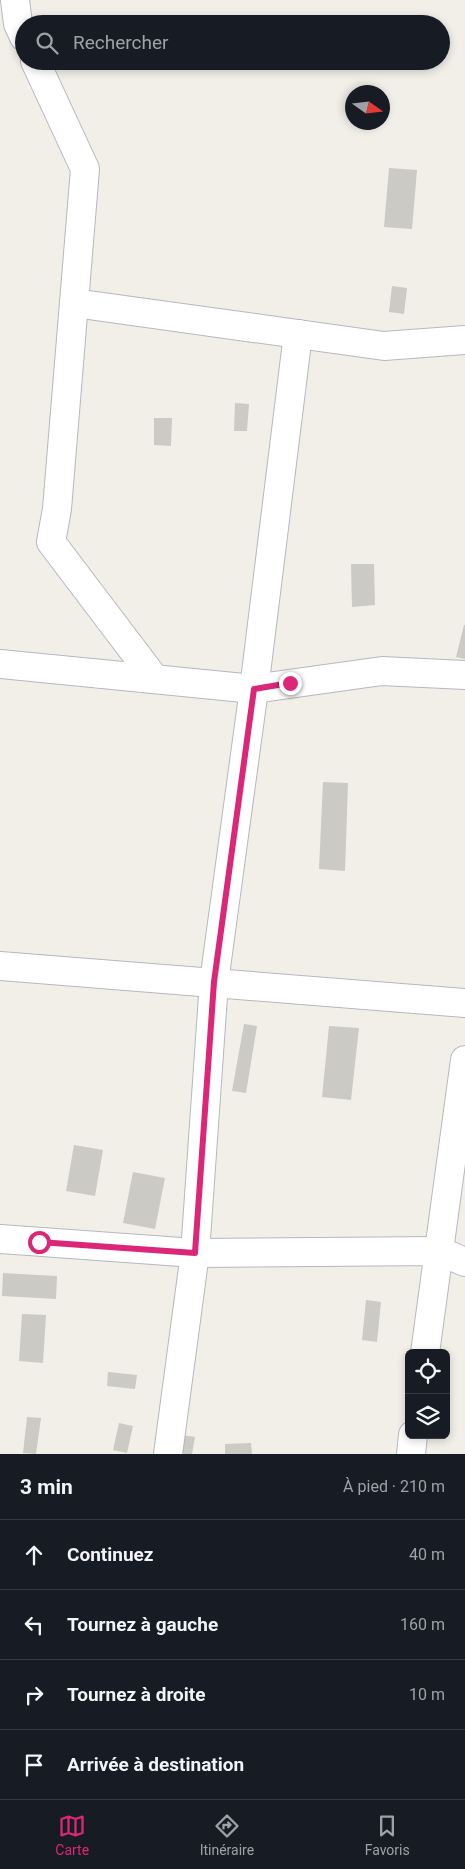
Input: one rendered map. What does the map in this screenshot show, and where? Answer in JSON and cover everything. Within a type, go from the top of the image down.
[{"type":"street","points":[[15,0],[17,15]]},
{"type":"street","points":[[39,70],[85,169],[57,509],[51,542],[154,678]]},
{"type":"street","points":[[74,303],[384,346],[465,340]]},
{"type":"street","points":[[168,1454],[195,1253],[214,982],[254,689],[298,334]]},
{"type":"street","points":[[0,664],[254,689],[382,670],[465,675]]},
{"type":"street","points":[[0,966],[465,1003]]},
{"type":"street","points":[[426,1349],[465,1060]]},
{"type":"street","points":[[0,1239],[195,1253],[439,1251],[465,1262]]},
{"type":"street","points":[[411,1454],[413,1439]]},
{"type":"building","points":[[389,168],[417,170],[412,229],[384,227]]},
{"type":"building","points":[[392,286],[407,288],[404,314],[389,312]]},
{"type":"building","points":[[235,403],[249,404],[247,431],[234,431]]},
{"type":"building","points":[[154,418],[172,418],[171,446],[154,445]]},
{"type":"building","points":[[351,564],[374,564],[375,605],[352,607]]},
{"type":"building","points":[[465,625],[465,659],[456,657]]},
{"type":"building","points":[[323,782],[348,783],[345,871],[319,869]]},
{"type":"building","points":[[244,1024],[257,1026],[246,1093],[232,1091]]},
{"type":"building","points":[[329,1026],[359,1028],[351,1100],[322,1097]]},
{"type":"building","points":[[74,1145],[103,1150],[95,1196],[66,1191]]},
{"type":"building","points":[[133,1172],[165,1178],[155,1229],[123,1223]]},
{"type":"building","points":[[3,1273],[57,1276],[56,1299],[2,1296]]},
{"type":"building","points":[[366,1300],[381,1302],[377,1342],[362,1340]]},
{"type":"building","points":[[22,1314],[46,1315],[43,1363],[19,1361]]},
{"type":"building","points":[[108,1372],[137,1375],[135,1389],[107,1386]]},
{"type":"building","points":[[27,1417],[41,1418],[36,1454],[23,1453]]},
{"type":"building","points":[[119,1423],[133,1426],[127,1453],[113,1450]]},
{"type":"building","points":[[182,1435],[195,1437],[192,1454],[179,1454]]},
{"type":"building","points":[[251,1443],[252,1454],[225,1454],[225,1444]]},
{"type":"route","points":[[39,1242],[195,1253],[214,982],[254,689],[290,683]]}]
